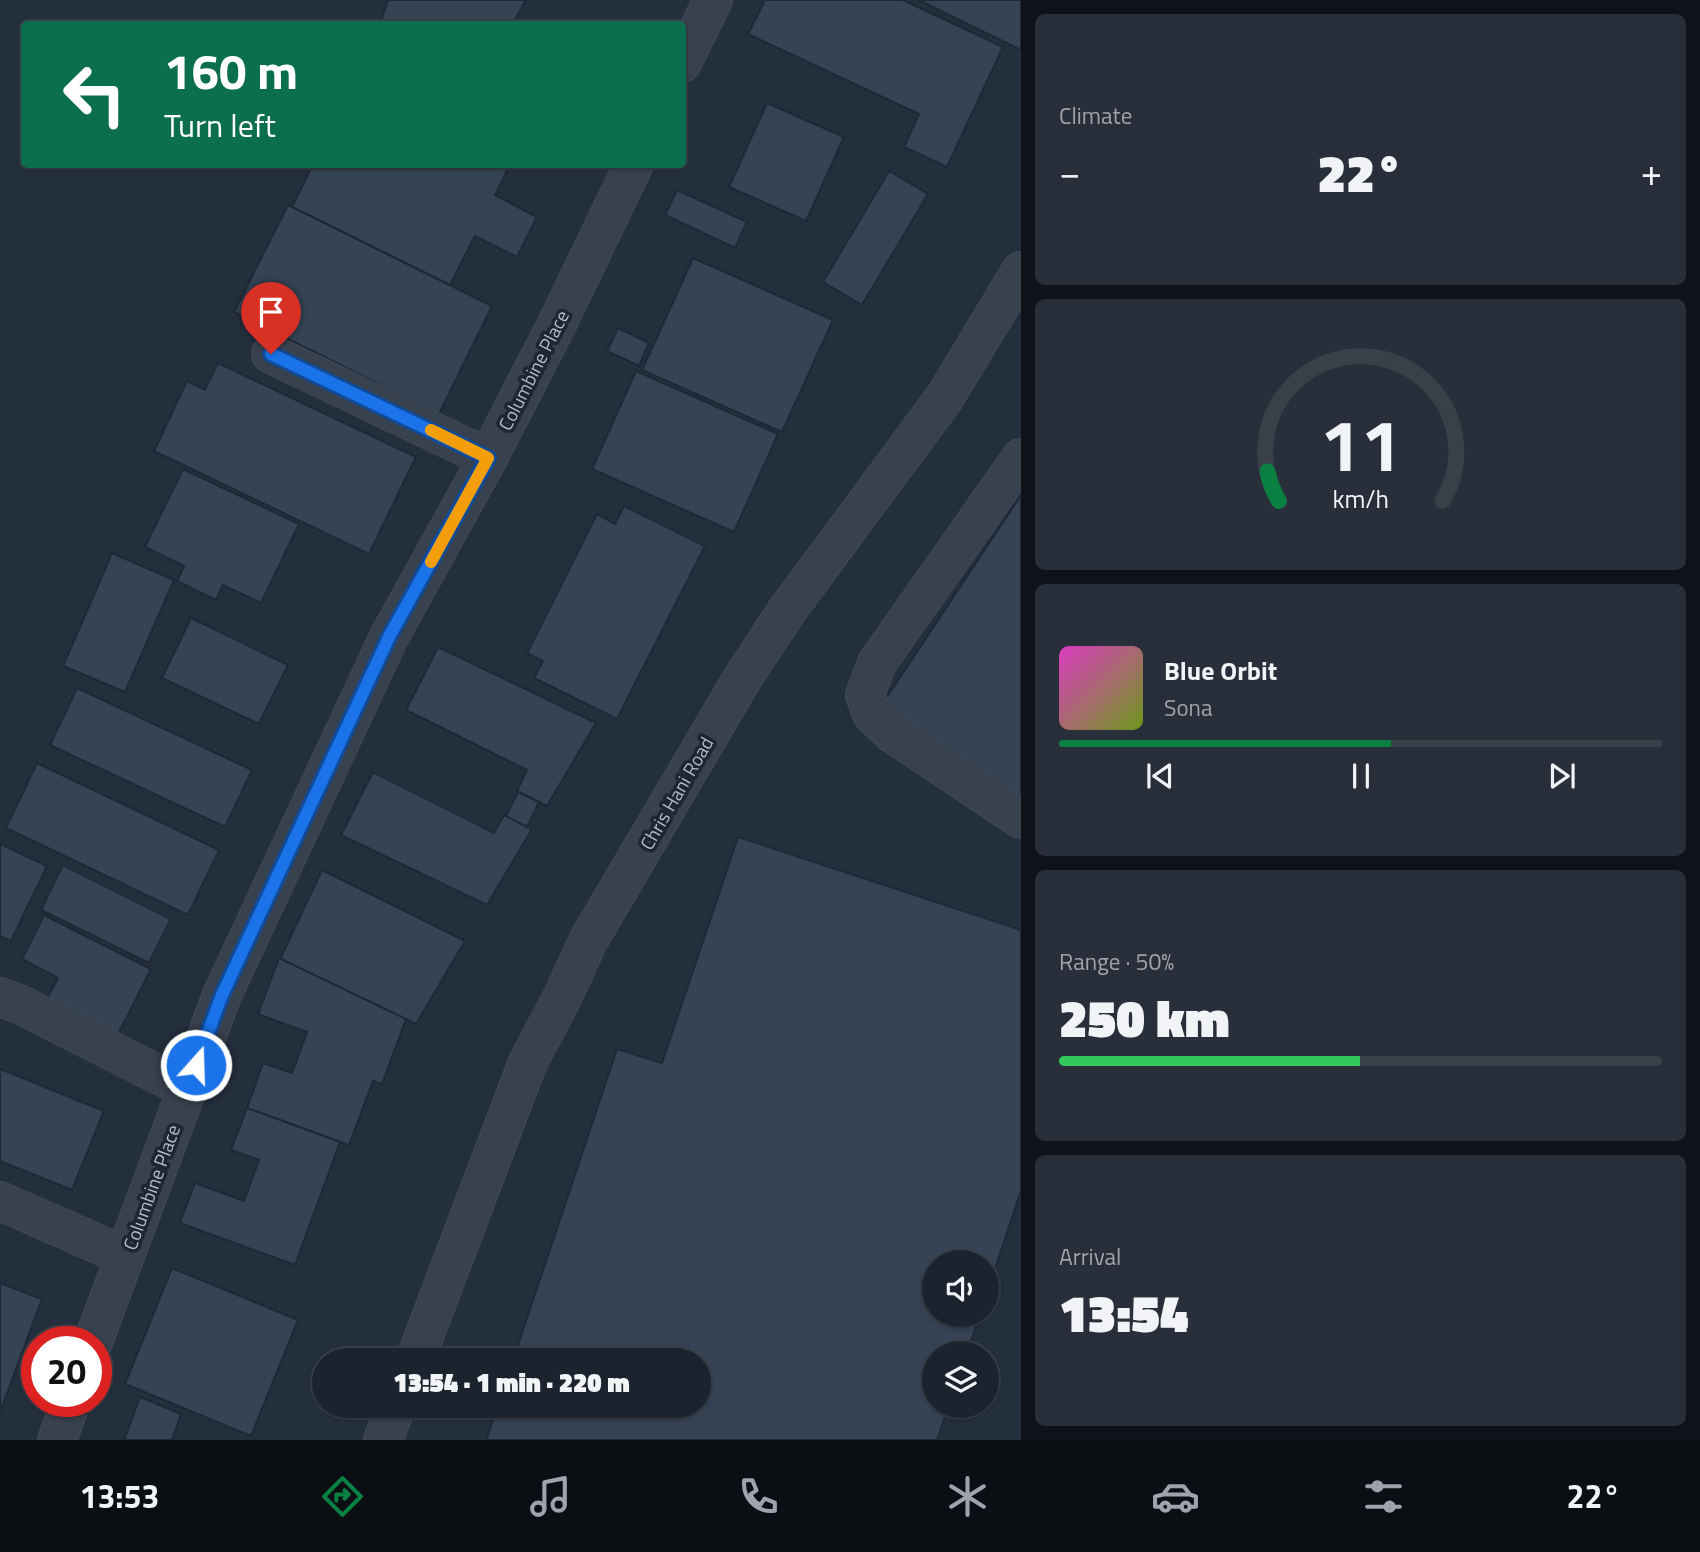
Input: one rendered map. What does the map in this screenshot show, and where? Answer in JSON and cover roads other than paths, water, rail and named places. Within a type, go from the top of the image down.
[{"type":"street","points":[[686,55],[713,0]]},
{"type":"street","name":"Columbine Place","points":[[99,1326],[222,995],[389,637],[488,458],[557,324],[632,168]]},
{"type":"street","name":"Chris Hani Road","points":[[420,1348],[528,1062],[588,941],[742,679],[786,612],[945,397],[1021,271]]},
{"type":"street","points":[[271,354],[488,458]]},
{"type":"street","points":[[1021,458],[877,663],[865,695],[872,714],[892,733],[1021,819]]},
{"type":"street","points":[[0,997],[19,1004],[187,1089]]},
{"type":"street","points":[[0,1200],[125,1256]]},
{"type":"street","points":[[57,1440],[65,1417]]},
{"type":"street","points":[[383,1440],[392,1418]]}]
